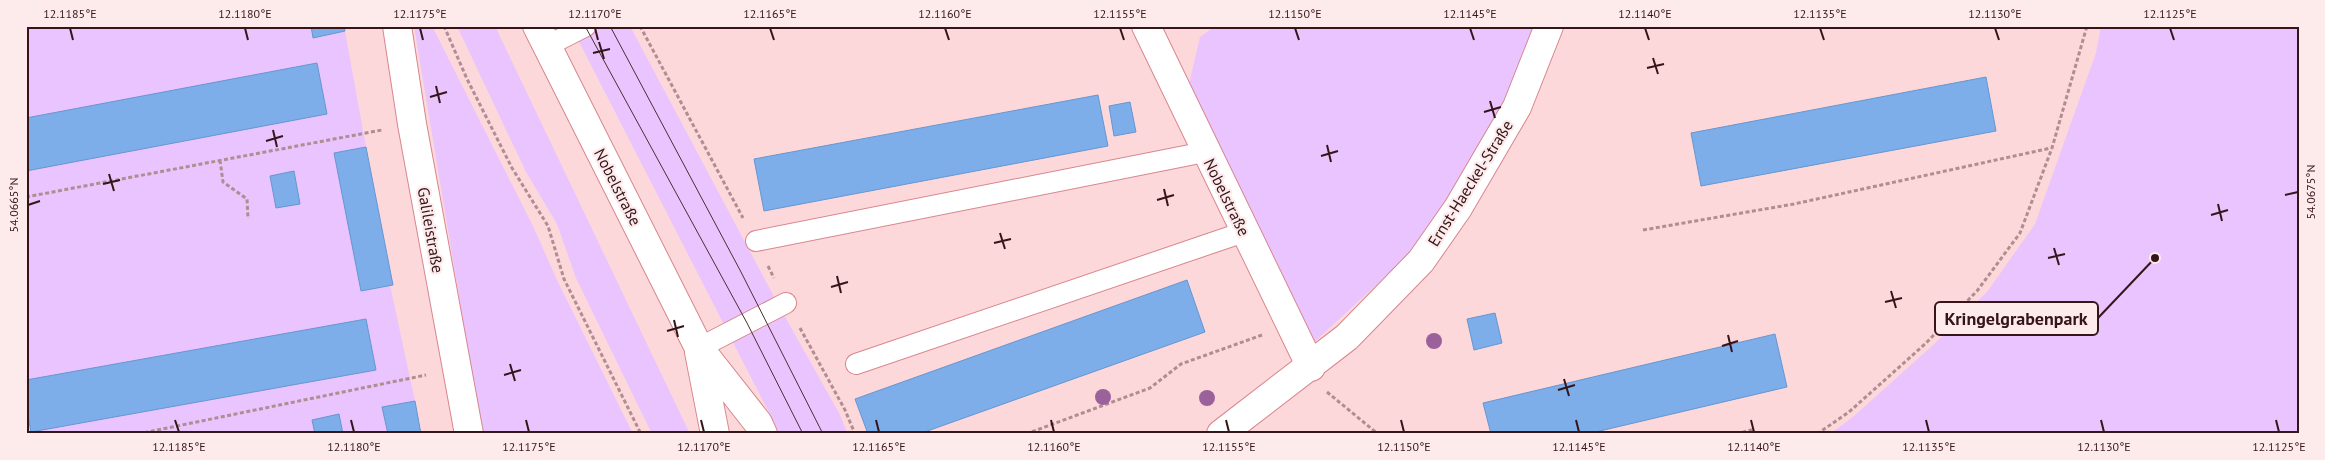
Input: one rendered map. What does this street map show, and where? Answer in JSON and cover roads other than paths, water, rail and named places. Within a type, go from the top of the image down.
[{"type":"street","name":"Galileistraße","points":[[397,26],[412,124],[469,434]]},
{"type":"street","name":"Nobelstraße","points":[[1146,26],[1244,232],[1311,367]]},
{"type":"street","name":"Ernst-Haeckel-Straße","points":[[1221,434],[1311,367],[1347,337],[1421,261],[1453,216],[1517,107],[1549,26]]},
{"type":"street","name":"Nobelstraße","points":[[542,36],[699,348],[758,423],[763,434]]},
{"type":"street","name":"Nobelstraße","points":[[699,348],[715,434]]},
{"type":"lane","points":[[542,36],[586,26]]},
{"type":"lane","points":[[756,241],[1206,152]]},
{"type":"lane","points":[[856,364],[1244,232]]},
{"type":"lane","points":[[699,348],[786,303]]},
{"type":"tram line","points":[[585,26],[747,323],[803,434]]},
{"type":"tram line","points":[[610,26],[741,272],[823,434]]},
{"type":"place","name":"Kringelgrabenpark","points":[[2155,258]]}]
